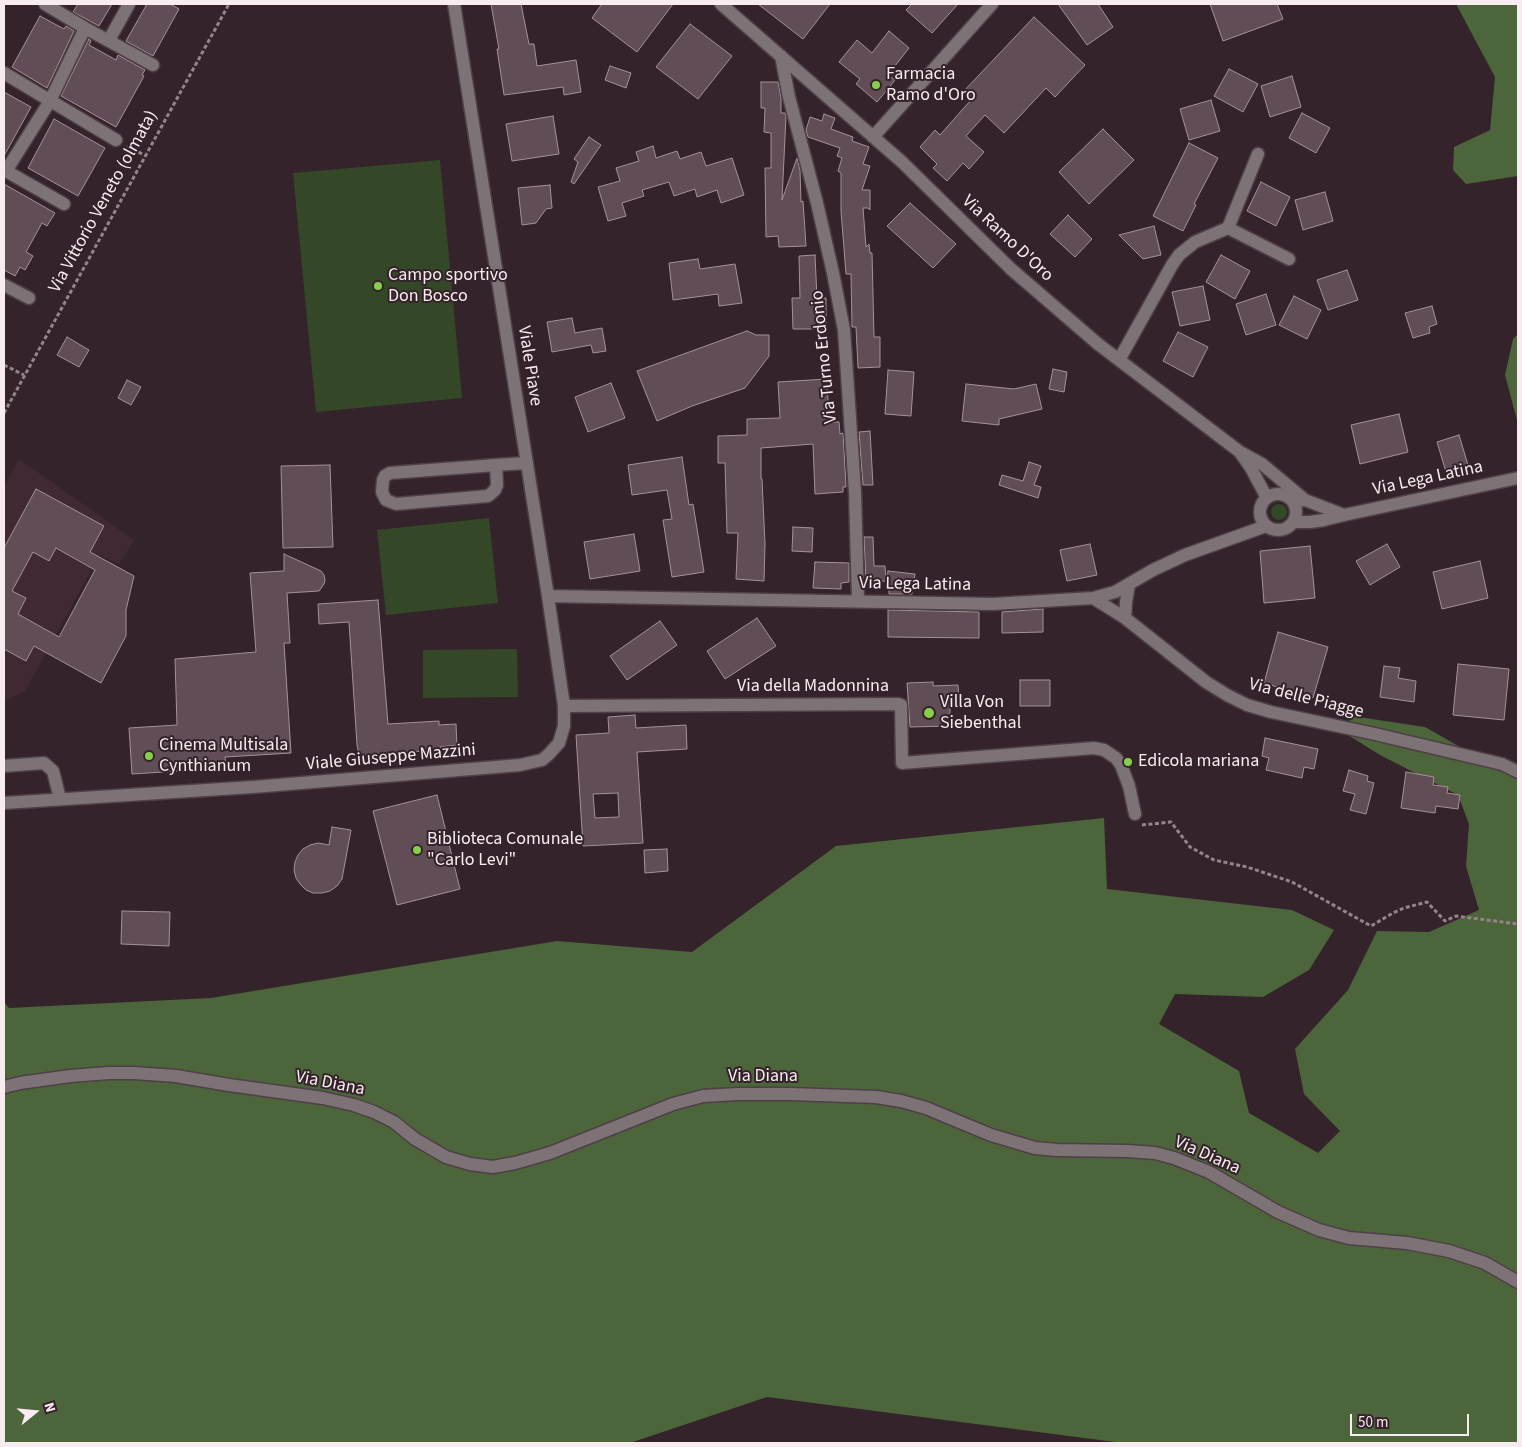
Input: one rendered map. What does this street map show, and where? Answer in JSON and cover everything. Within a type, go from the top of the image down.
[{"type":"street","points":[[45,4],[64,9],[86,28],[153,65]]},
{"type":"street","points":[[109,40],[129,4]]},
{"type":"street","name":"Viale Piave","points":[[454,4],[564,706],[562,735],[554,750],[542,760]]},
{"type":"street","name":"Via Ramo D'Oro","points":[[721,4],[902,162],[1011,269],[1098,344],[1240,452],[1267,498]]},
{"type":"street","points":[[873,137],[992,4]]},
{"type":"street","points":[[64,204],[6,171],[50,101],[86,28]]},
{"type":"street","name":"Via Turno Erdonio","points":[[781,56],[789,97],[833,273],[844,330],[855,492],[858,601]]},
{"type":"street","points":[[4,73],[116,140]]},
{"type":"street","points":[[1119,360],[1172,264],[1179,255],[1195,242],[1228,228],[1258,154]]},
{"type":"street","points":[[1228,228],[1290,259]]},
{"type":"street","points":[[4,284],[29,298]]},
{"type":"street","points":[[1240,452],[1262,464],[1282,481],[1294,499],[1295,511],[1293,522],[1283,529],[1271,529],[1266,526],[1261,517],[1261,506],[1267,498],[1277,494],[1294,499],[1344,515]]},
{"type":"street","points":[[496,465],[497,485],[495,490],[488,496],[396,504],[386,500],[382,492],[383,480],[390,473],[526,462]]},
{"type":"street","name":"Via Lega Latina","points":[[1293,522],[1316,522],[1518,478]]},
{"type":"street","points":[[1282,481],[1294,499]]},
{"type":"street","name":"Via Lega Latina","points":[[548,596],[993,604],[1093,598],[1111,593],[1153,570],[1185,556],[1266,526]]},
{"type":"street","points":[[1125,618],[1129,584]]},
{"type":"street","name":"Via delle Piagge","points":[[1093,598],[1125,618],[1206,682],[1248,705],[1271,712],[1502,764],[1518,772]]},
{"type":"street","name":"Via della Madonnina","points":[[564,706],[898,704],[901,705],[902,763],[1094,748],[1109,752],[1119,761],[1129,786],[1135,814]]},
{"type":"street","name":"Viale Giuseppe Mazzini","points":[[4,803],[253,787],[520,765],[542,760]]},
{"type":"street","points":[[4,766],[44,763],[53,771],[60,799]]},
{"type":"street","name":"Via Diana","points":[[4,1087],[70,1076],[134,1073],[176,1076],[323,1098],[374,1112],[394,1122],[446,1158],[470,1164],[493,1166],[515,1163],[550,1153],[673,1104],[703,1096],[790,1094],[876,1097],[926,1108],[991,1135],[1034,1148],[1128,1151],[1174,1158],[1209,1172],[1278,1212],[1324,1232],[1348,1238],[1407,1243],[1449,1251],[1485,1263],[1518,1282]]},
{"type":"path","name":"Via Vittorio Veneto (olmata)","points":[[4,413],[229,4]]},
{"type":"path","points":[[116,140],[146,156]]},
{"type":"path","points":[[4,365],[24,375]]},
{"type":"path","points":[[1135,814],[1142,824],[1171,822],[1190,847],[1214,860],[1247,867],[1292,882],[1371,926],[1393,913],[1427,902],[1445,920],[1456,916],[1518,924]]},
{"type":"shaded area","points":[[19,459],[134,540],[119,564],[100,555],[25,691],[4,701],[4,486]]},
{"type":"green space","points":[[1456,4],[1518,4],[1518,176],[1466,184],[1453,170],[1454,147],[1490,130],[1495,77]]},
{"type":"green space","name":"Campo sportivo Don Bosco","points":[[440,160],[462,398],[316,412],[293,173]]},
{"type":"green space","points":[[1518,334],[1518,424],[1505,375],[1513,339]]},
{"type":"green space","points":[[1276,504],[1282,504],[1287,509],[1285,518],[1276,520],[1271,515],[1271,509]]},
{"type":"green space","points":[[489,518],[498,603],[386,615],[377,530]]},
{"type":"green space","points":[[517,649],[518,697],[423,698],[423,650]]},
{"type":"green space","points":[[1352,716],[1425,727],[1518,780],[1518,1443],[1123,1443],[767,1397],[630,1443],[4,1443],[4,1002],[9,1008],[211,998],[557,941],[692,952],[836,846],[1104,818],[1107,889],[1292,910],[1334,930],[1309,970],[1263,997],[1175,994],[1159,1024],[1239,1071],[1249,1113],[1318,1153],[1340,1131],[1304,1094],[1295,1049],[1348,990],[1377,931],[1429,932],[1479,910],[1466,866],[1469,824],[1458,795],[1380,755],[1343,732]]},
{"type":"building","points":[[78,4],[112,4],[99,26],[73,12]]},
{"type":"building","points":[[147,4],[170,4],[179,9],[153,56],[126,41]]},
{"type":"building","points":[[491,4],[521,4],[529,44],[534,44],[537,66],[576,60],[581,92],[564,95],[563,87],[504,95],[497,49],[499,49]]},
{"type":"building","points":[[602,4],[673,4],[637,52],[592,18]]},
{"type":"building","points":[[758,4],[830,4],[803,39]]},
{"type":"building","points":[[912,4],[958,4],[932,33],[906,10]]},
{"type":"building","points":[[1058,4],[1098,4],[1113,27],[1087,45]]},
{"type":"building","points":[[1210,4],[1277,4],[1283,19],[1223,41]]},
{"type":"building","points":[[40,16],[64,29],[66,26],[74,31],[47,88],[12,67]]},
{"type":"building","points":[[1034,17],[1085,65],[1055,97],[1046,88],[1004,133],[985,115],[966,136],[984,152],[969,169],[963,163],[947,181],[933,168],[937,164],[920,147],[935,130],[940,135],[970,101],[962,93]]},
{"type":"building","points":[[690,24],[732,56],[698,99],[656,67]]},
{"type":"building","points":[[889,31],[909,48],[888,75],[895,80],[877,102],[856,84],[860,79],[839,62],[857,40],[872,53]]},
{"type":"building","points":[[89,39],[91,41],[89,45],[116,60],[118,55],[145,70],[142,75],[144,76],[116,127],[61,96]]},
{"type":"building","points":[[610,66],[631,73],[626,88],[605,80]]},
{"type":"building","points":[[1229,69],[1258,84],[1243,112],[1214,96]]},
{"type":"building","points":[[1292,76],[1301,107],[1270,117],[1261,86]]},
{"type":"building","points":[[761,82],[778,82],[781,113],[785,113],[786,116],[782,200],[797,158],[800,170],[801,202],[803,201],[806,246],[779,247],[778,236],[766,237],[765,168],[771,168],[771,133],[764,132],[765,108],[761,108]]},
{"type":"building","points":[[4,92],[31,107],[4,156]]},
{"type":"building","points":[[1211,100],[1220,131],[1189,140],[1180,109]]},
{"type":"building","points":[[1302,113],[1330,128],[1316,153],[1289,138]]},
{"type":"building","points":[[824,114],[835,118],[831,129],[853,137],[852,141],[869,147],[863,164],[870,166],[862,190],[870,190],[870,210],[863,208],[866,247],[869,244],[870,253],[872,253],[874,337],[880,337],[880,367],[858,368],[856,327],[852,327],[851,274],[846,274],[841,211],[841,173],[838,171],[842,158],[837,156],[840,148],[808,137],[806,130],[810,117],[822,121]]},
{"type":"building","points":[[553,116],[559,154],[512,161],[506,124]]},
{"type":"building","points":[[54,119],[105,148],[78,196],[28,168]]},
{"type":"building","points":[[1103,129],[1134,160],[1089,204],[1059,172]]},
{"type":"building","points":[[589,137],[601,145],[574,184],[571,182],[578,162],[574,159]]},
{"type":"building","points":[[1189,143],[1218,158],[1194,204],[1196,205],[1183,231],[1153,216]]},
{"type":"building","points":[[653,146],[656,158],[677,151],[680,159],[701,152],[706,166],[732,158],[744,195],[721,203],[717,190],[697,197],[695,189],[674,196],[669,182],[642,190],[644,196],[622,203],[626,216],[608,221],[598,187],[620,181],[616,168],[639,161],[636,152]]},
{"type":"building","points":[[1261,182],[1290,197],[1276,226],[1247,211]]},
{"type":"building","points":[[4,184],[55,213],[47,226],[42,223],[26,252],[33,256],[25,270],[20,267],[15,276],[4,270]]},
{"type":"building","points":[[550,185],[552,208],[546,209],[536,223],[522,225],[518,188]]},
{"type":"building","points":[[1325,192],[1333,221],[1303,230],[1295,200]]},
{"type":"building","points":[[910,203],[956,244],[933,268],[887,226]]},
{"type":"building","points":[[1068,215],[1092,239],[1075,257],[1050,234]]},
{"type":"building","points":[[1154,226],[1161,255],[1143,259],[1119,235]]},
{"type":"building","points":[[815,255],[817,298],[826,298],[826,329],[793,329],[792,298],[800,298],[799,256]]},
{"type":"building","points":[[1221,255],[1250,271],[1235,299],[1206,282]]},
{"type":"building","points":[[698,259],[700,269],[735,264],[742,303],[719,306],[718,294],[673,300],[669,263]]},
{"type":"building","points":[[1347,270],[1358,300],[1328,310],[1317,280]]},
{"type":"building","points":[[1203,286],[1210,320],[1180,326],[1172,292]]},
{"type":"building","points":[[1266,294],[1276,325],[1246,335],[1236,304]]},
{"type":"building","points":[[1294,296],[1321,310],[1307,339],[1279,325]]},
{"type":"building","points":[[1432,306],[1437,324],[1429,327],[1430,333],[1413,338],[1405,313]]},
{"type":"building","points":[[572,318],[575,333],[602,328],[606,351],[593,353],[591,345],[552,352],[547,322]]},
{"type":"building","points":[[747,331],[756,335],[769,335],[769,356],[745,388],[692,406],[657,421],[637,371]]},
{"type":"building","points":[[1178,332],[1208,347],[1193,377],[1163,361]]},
{"type":"building","points":[[67,337],[89,350],[79,367],[57,355]]},
{"type":"building","points":[[1053,369],[1067,372],[1064,392],[1049,389]]},
{"type":"building","points":[[888,370],[914,372],[911,416],[885,414]]},
{"type":"building","points":[[827,379],[829,422],[839,422],[840,434],[843,433],[846,487],[843,487],[843,492],[815,494],[813,444],[761,448],[765,544],[764,581],[736,579],[738,533],[727,533],[725,463],[718,463],[718,436],[747,435],[747,419],[780,418],[778,382]]},
{"type":"building","points":[[127,380],[141,387],[131,405],[118,398]]},
{"type":"building","points":[[611,383],[625,418],[588,432],[575,397]]},
{"type":"building","points":[[966,384],[1014,389],[1036,384],[1042,409],[999,419],[999,425],[962,421]]},
{"type":"building","points":[[1399,414],[1408,452],[1360,464],[1351,425]]},
{"type":"building","points":[[870,431],[873,485],[863,485],[859,432]]},
{"type":"building","points":[[1459,435],[1468,465],[1446,472],[1437,442]]},
{"type":"building","points":[[682,457],[689,505],[693,504],[704,572],[672,577],[663,520],[672,519],[667,490],[632,495],[628,465]]},
{"type":"building","points":[[1029,462],[1041,466],[1034,485],[1041,487],[1038,498],[999,485],[1002,475],[1023,481]]},
{"type":"building","points":[[330,465],[333,547],[283,548],[281,466]]},
{"type":"building","points":[[36,489],[104,526],[90,552],[134,576],[126,610],[126,636],[101,683],[34,646],[26,661],[4,649],[4,548]],"holes":[[[56,548],[95,570],[59,637],[18,614],[26,598],[12,591],[33,552],[49,561]]]},
{"type":"building","points":[[793,527],[813,528],[812,552],[792,551]]},
{"type":"building","points":[[634,534],[640,571],[590,579],[584,542]]},
{"type":"building","points":[[864,537],[873,537],[874,566],[885,566],[886,581],[866,582]]},
{"type":"building","points":[[1090,544],[1097,575],[1067,581],[1060,550]]},
{"type":"building","points":[[1387,544],[1400,567],[1370,585],[1356,561]]},
{"type":"building","points":[[1310,546],[1315,598],[1264,603],[1260,551]]},
{"type":"building","points":[[284,554],[321,571],[325,580],[319,591],[287,593],[290,643],[284,643],[291,753],[225,757],[226,768],[132,774],[129,728],[177,725],[175,659],[256,652],[250,573],[284,571]]},
{"type":"building","points":[[1480,561],[1488,598],[1442,609],[1433,572]]},
{"type":"building","points":[[815,562],[849,563],[849,582],[841,583],[841,589],[813,588]]},
{"type":"building","points":[[888,571],[915,574],[912,594],[889,594],[889,589],[886,588]]},
{"type":"building","points":[[378,600],[388,724],[439,721],[439,725],[456,724],[457,745],[440,747],[441,750],[359,755],[349,622],[319,624],[318,604]]},
{"type":"building","points":[[1043,609],[1043,632],[1002,633],[1002,612]]},
{"type":"building","points":[[888,610],[979,612],[979,638],[888,637]]},
{"type":"building","points":[[757,618],[776,646],[725,679],[707,651]]},
{"type":"building","points":[[660,621],[677,645],[627,680],[610,656]]},
{"type":"building","points":[[1278,632],[1328,647],[1313,698],[1264,683]]},
{"type":"building","points":[[1458,664],[1509,669],[1504,720],[1453,715]]},
{"type":"building","points":[[1384,666],[1400,668],[1398,678],[1416,681],[1414,702],[1380,697]]},
{"type":"building","points":[[1020,680],[1050,680],[1050,706],[1020,706]]},
{"type":"building","name":"Villa Von Siebenthal","points":[[933,682],[933,686],[958,685],[959,699],[950,700],[950,726],[910,727],[907,683]]},
{"type":"building","points":[[635,715],[636,728],[686,725],[687,749],[637,752],[643,843],[583,846],[576,735],[609,733],[608,717]],"holes":[[[618,793],[619,817],[595,818],[593,794]]]},
{"type":"building","points":[[1265,738],[1318,749],[1314,769],[1304,767],[1302,778],[1266,770],[1269,758],[1262,756]]},
{"type":"building","points":[[1349,770],[1368,776],[1367,781],[1374,783],[1366,814],[1350,810],[1355,794],[1343,791]]},
{"type":"building","points":[[1406,772],[1434,777],[1433,785],[1448,787],[1447,793],[1460,795],[1458,809],[1436,806],[1435,813],[1401,808]]},
{"type":"building","name":"Biblioteca Comunale \"Carlo Levi\"","points":[[437,795],[460,889],[397,905],[373,811]]},
{"type":"building","points":[[332,827],[351,830],[342,879],[330,891],[313,893],[306,890],[296,878],[295,862],[303,849],[310,845],[318,843],[329,845]]},
{"type":"building","points":[[667,849],[668,871],[645,873],[644,850]]},
{"type":"building","points":[[122,911],[170,912],[169,946],[121,944]]},
{"type":"place","name":"Farmacia Ramo d'Oro","points":[[876,85]]},
{"type":"place","name":"Campo sportivo Don Bosco","points":[[378,286]]},
{"type":"place","name":"Villa Von Siebenthal","points":[[929,713]]},
{"type":"place","name":"Cinema Multisala Cynthianum","points":[[149,756]]},
{"type":"place","name":"Edicola mariana","points":[[1128,762]]},
{"type":"place","name":"Biblioteca Comunale \"Carlo Levi\"","points":[[417,850]]}]
